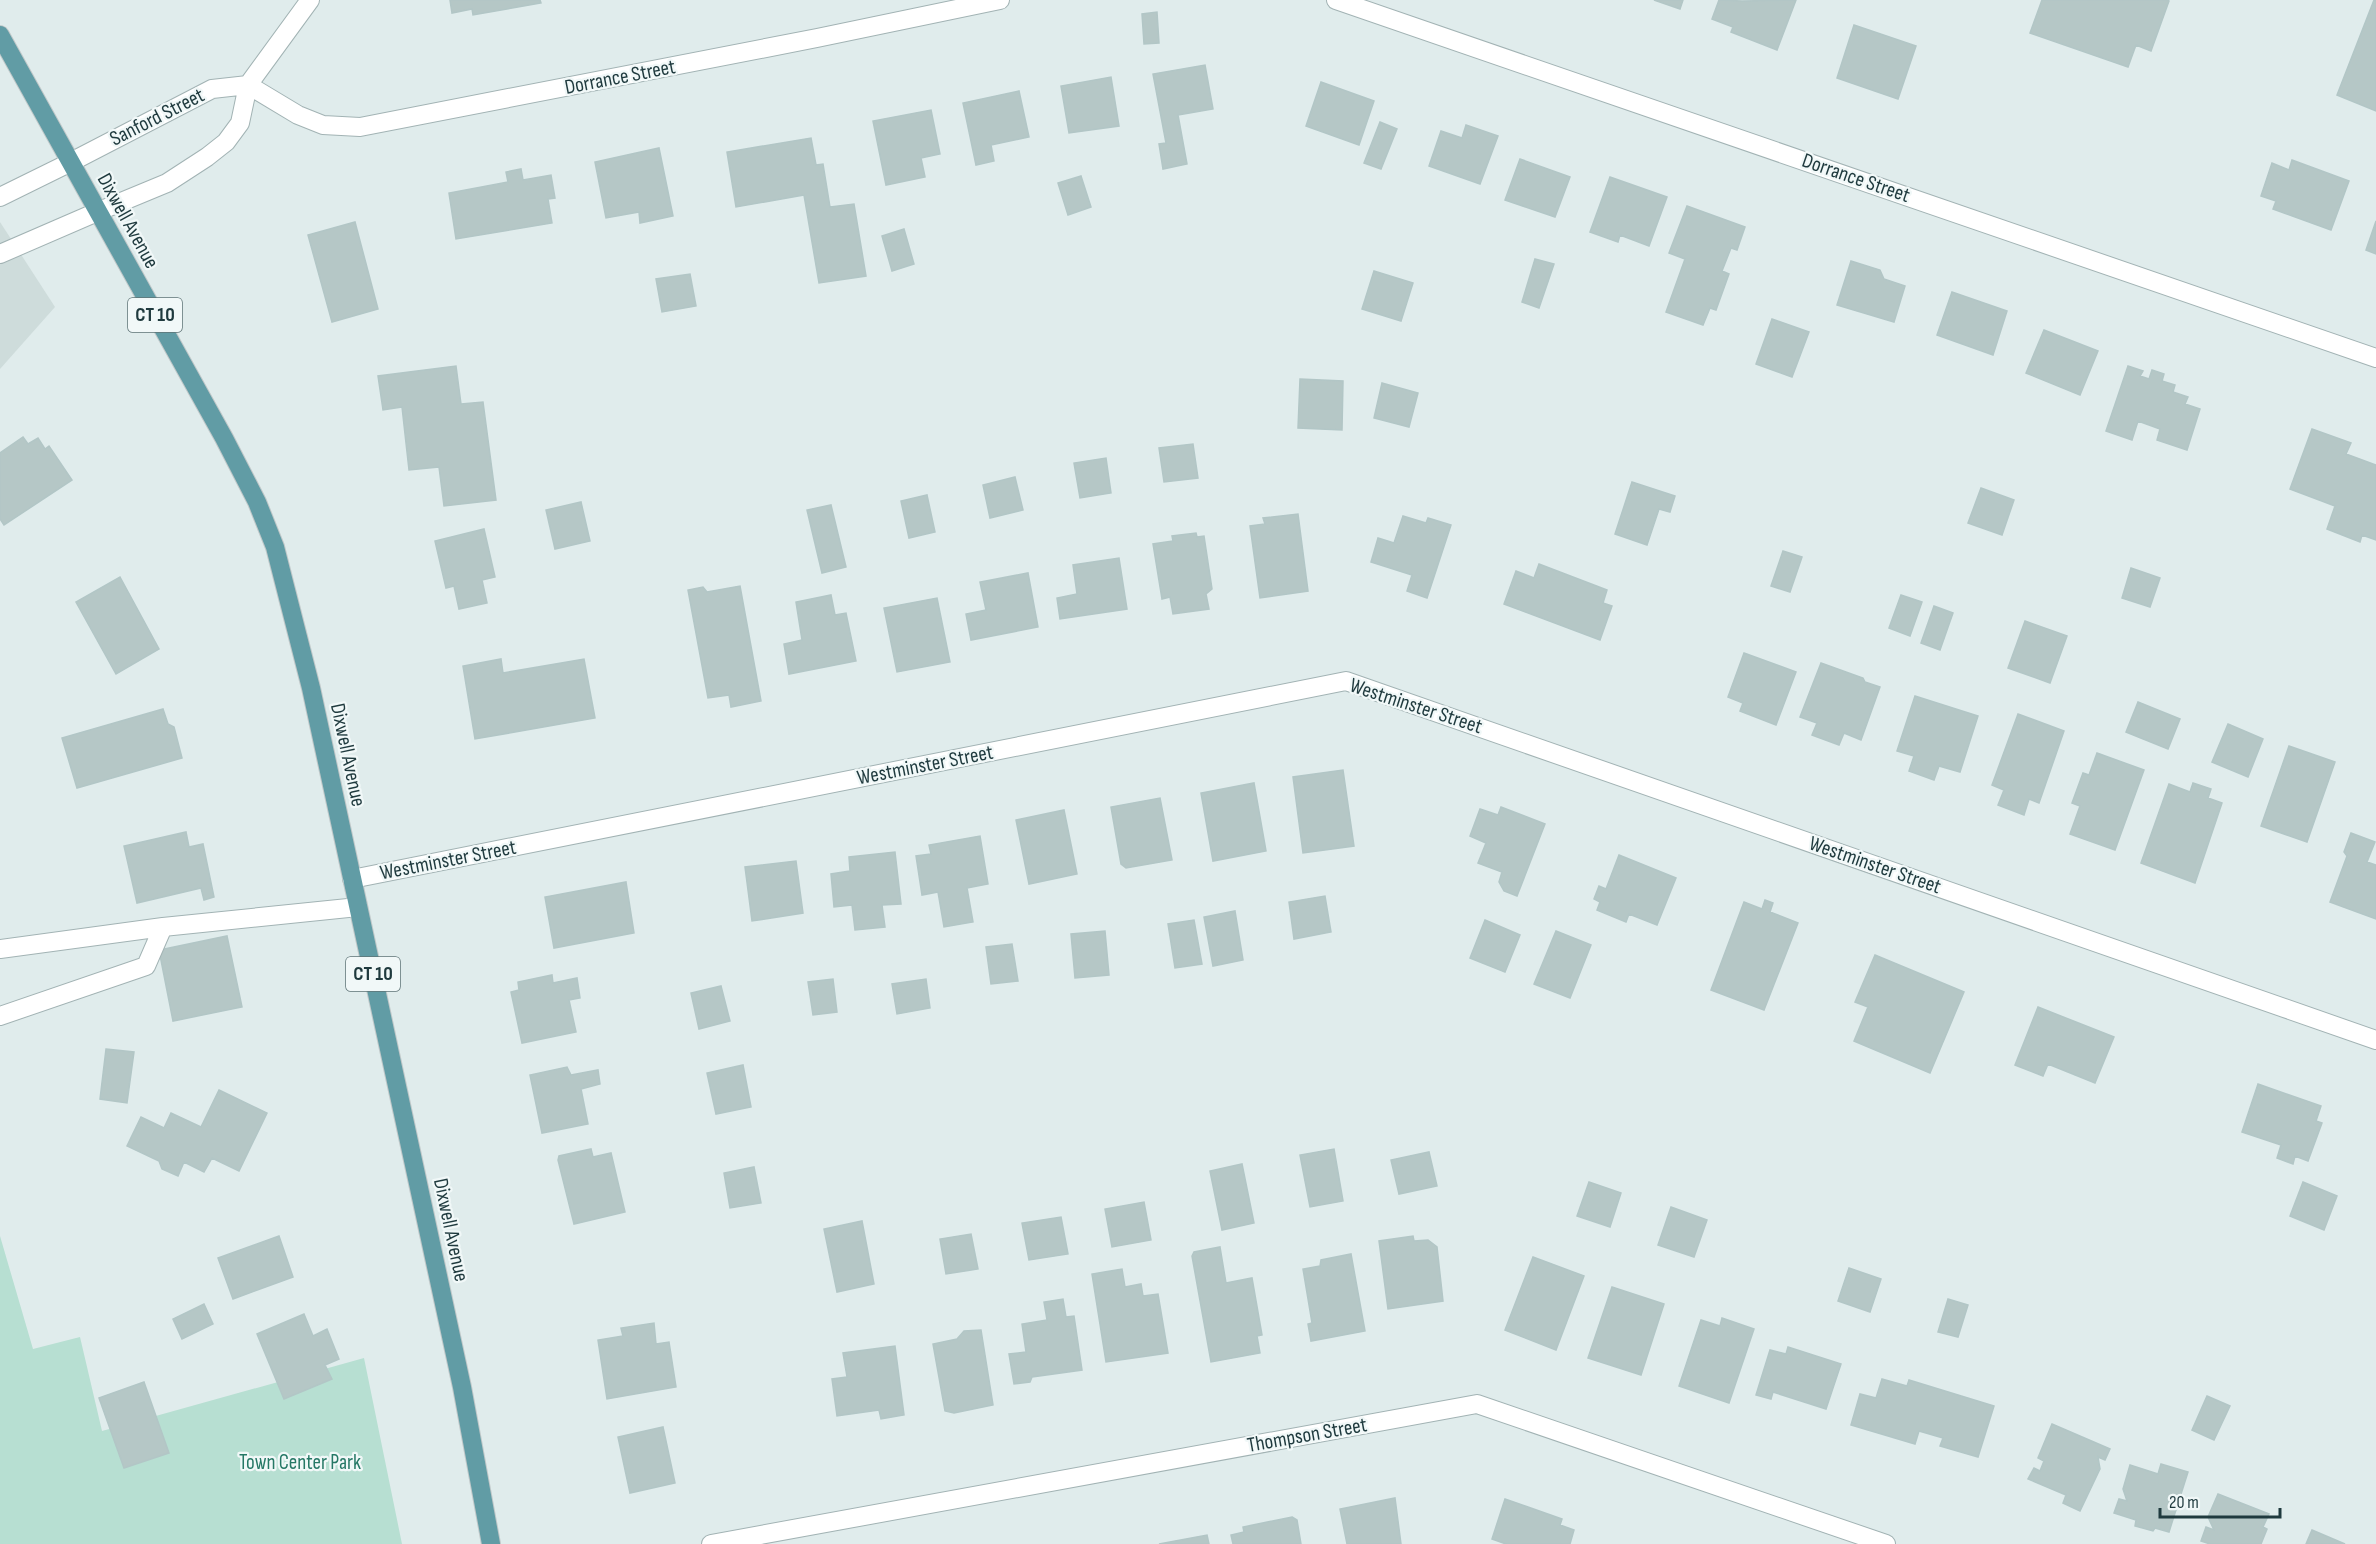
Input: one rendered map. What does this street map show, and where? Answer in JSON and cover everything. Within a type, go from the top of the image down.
[{"type":"main road","name":"Dixwell Avenue","points":[[0,35],[224,438],[257,502],[275,547],[311,688],[462,1387],[491,1544]]},
{"type":"street","points":[[0,254],[167,183],[207,158],[226,142],[240,123],[248,85],[310,0]]},
{"type":"street","name":"Dorrance Street","points":[[248,85],[298,115],[323,125],[360,127],[1000,0]]},
{"type":"street","name":"Dorrance Street","points":[[1336,0],[2376,358]]},
{"type":"street","name":"Sanford Street","points":[[0,197],[212,89],[248,85]]},
{"type":"street","name":"Westminster Street","points":[[352,879],[1347,681],[2376,1040]]},
{"type":"street","points":[[0,949],[163,927],[358,907]]},
{"type":"street","points":[[0,1016],[146,966],[163,927]]},
{"type":"street","name":"Thompson Street","points":[[711,1544],[1477,1404],[1886,1544]]},
{"type":"shaded area","points":[[0,222],[55,307],[0,369]]},
{"type":"green space","name":"Town Center Park","points":[[0,1236],[33,1349],[80,1337],[102,1431],[364,1358],[402,1544],[0,1544]]},
{"type":"building","points":[[450,0],[540,0],[541,3],[473,15],[472,9],[452,13]]},
{"type":"building","points":[[1654,0],[1683,0],[1680,9]]},
{"type":"building","points":[[1719,0],[1796,0],[1777,50],[1731,32],[1733,27],[1712,19]]},
{"type":"building","points":[[2042,0],[2169,1],[2151,51],[2136,45],[2128,67],[2030,33]]},
{"type":"building","points":[[2374,0],[2376,0],[2376,111],[2337,95]]},
{"type":"building","points":[[1157,12],[1159,43],[1144,44],[1142,14]]},
{"type":"building","points":[[1854,25],[1916,46],[1898,99],[1837,78]]},
{"type":"building","points":[[1205,65],[1213,109],[1178,115],[1187,164],[1163,169],[1159,144],[1166,143],[1153,74]]},
{"type":"building","points":[[1111,77],[1119,126],[1069,133],[1061,86]]},
{"type":"building","points":[[1321,82],[1374,101],[1359,145],[1306,126]]},
{"type":"building","points":[[1019,91],[1029,137],[991,145],[994,161],[976,165],[963,103]]},
{"type":"building","points":[[931,110],[940,154],[921,158],[925,177],[886,185],[873,121]]},
{"type":"building","points":[[1380,122],[1397,129],[1381,169],[1364,163]]},
{"type":"building","points":[[1466,125],[1498,136],[1480,184],[1429,166],[1441,131],[1462,138]]},
{"type":"building","points":[[811,138],[816,165],[823,164],[830,207],[854,204],[866,276],[819,283],[804,195],[736,207],[727,152]]},
{"type":"building","points":[[659,148],[673,216],[640,223],[639,212],[606,218],[595,162]]},
{"type":"building","points":[[1520,159],[1570,177],[1555,217],[1505,200]]},
{"type":"building","points":[[2292,160],[2349,181],[2331,230],[2273,209],[2276,201],[2261,196],[2272,163],[2289,170]]},
{"type":"building","points":[[521,169],[523,180],[551,175],[555,198],[548,199],[552,223],[456,239],[449,193],[508,182],[506,172]]},
{"type":"building","points":[[1081,176],[1091,207],[1068,215],[1058,183]]},
{"type":"building","points":[[1610,177],[1667,197],[1649,246],[1620,235],[1618,242],[1590,232]]},
{"type":"building","points":[[1687,206],[1745,227],[1737,250],[1731,248],[1722,271],[1729,274],[1716,310],[1710,308],[1703,325],[1666,312],[1685,259],[1669,253]]},
{"type":"building","points":[[2376,221],[2376,254],[2366,250]]},
{"type":"building","points":[[355,222],[378,309],[332,322],[308,235]]},
{"type":"building","points":[[904,229],[914,264],[892,271],[882,236]]},
{"type":"building","points":[[1535,259],[1554,264],[1539,308],[1522,302]]},
{"type":"building","points":[[1851,261],[1880,270],[1884,279],[1905,286],[1894,322],[1837,305]]},
{"type":"building","points":[[1374,271],[1413,283],[1401,321],[1362,309]]},
{"type":"building","points":[[690,274],[696,306],[662,312],[656,279]]},
{"type":"building","points":[[1952,292],[2007,311],[1993,355],[1937,335]]},
{"type":"building","points":[[1772,319],[1809,332],[1792,377],[1756,364]]},
{"type":"building","points":[[2044,330],[2098,351],[2080,395],[2026,373]]},
{"type":"building","points":[[456,366],[461,404],[483,402],[496,500],[444,506],[439,467],[409,470],[402,407],[383,410],[378,376]]},
{"type":"building","points":[[2128,366],[2143,371],[2140,376],[2149,379],[2152,370],[2164,374],[2162,381],[2175,385],[2173,392],[2188,397],[2185,404],[2200,409],[2187,450],[2157,440],[2160,429],[2138,421],[2132,440],[2106,431]]},
{"type":"building","points":[[1300,379],[1343,381],[1342,430],[1298,428]]},
{"type":"building","points":[[1382,383],[1418,393],[1409,427],[1374,418]]},
{"type":"building","points":[[2312,429],[2351,443],[2346,454],[2376,465],[2376,540],[2362,535],[2360,542],[2327,529],[2335,506],[2290,489]]},
{"type":"building","points":[[23,437],[28,444],[38,438],[45,449],[49,446],[72,480],[4,525],[0,519],[0,453]]},
{"type":"building","points":[[1193,444],[1198,478],[1164,482],[1159,448]]},
{"type":"building","points":[[1106,458],[1111,493],[1080,498],[1074,463]]},
{"type":"building","points":[[1015,477],[1023,510],[990,518],[983,485]]},
{"type":"building","points":[[1632,482],[1675,496],[1670,512],[1659,509],[1647,545],[1615,534]]},
{"type":"building","points":[[1981,488],[2014,500],[2002,535],[1968,523]]},
{"type":"building","points":[[927,495],[935,532],[909,538],[901,501]]},
{"type":"building","points":[[581,502],[590,541],[555,549],[546,510]]},
{"type":"building","points":[[831,505],[846,567],[822,573],[807,510]]},
{"type":"building","points":[[1298,514],[1308,591],[1260,598],[1250,526],[1265,524],[1263,518]]},
{"type":"building","points":[[1403,516],[1426,523],[1428,518],[1451,525],[1427,598],[1407,591],[1412,575],[1371,562],[1378,538],[1394,543]]},
{"type":"building","points":[[484,529],[495,577],[482,580],[487,603],[459,609],[454,586],[446,588],[435,541]]},
{"type":"building","points":[[1196,533],[1197,537],[1204,536],[1212,589],[1206,594],[1209,609],[1173,614],[1170,597],[1162,599],[1153,544],[1173,541],[1172,536]]},
{"type":"building","points":[[1783,551],[1802,557],[1790,592],[1771,586]]},
{"type":"building","points":[[1119,558],[1127,609],[1060,619],[1057,598],[1077,594],[1073,565]]},
{"type":"building","points":[[1539,564],[1607,590],[1603,603],[1612,606],[1600,640],[1504,604],[1516,571],[1534,578]]},
{"type":"building","points":[[2131,568],[2160,578],[2150,607],[2122,598]]},
{"type":"building","points":[[1028,573],[1038,627],[971,640],[966,614],[986,610],[980,582]]},
{"type":"building","points":[[120,577],[159,649],[116,674],[76,602]]},
{"type":"building","points":[[740,586],[761,701],[731,707],[729,695],[708,698],[688,590],[703,587],[707,592]]},
{"type":"building","points":[[831,595],[835,615],[846,613],[856,661],[789,674],[784,644],[802,640],[796,602]]},
{"type":"building","points":[[1901,595],[1922,602],[1910,636],[1889,628]]},
{"type":"building","points":[[937,598],[950,662],[897,672],[884,608]]},
{"type":"building","points":[[1934,606],[1953,613],[1940,650],[1921,643]]},
{"type":"building","points":[[2025,621],[2067,636],[2050,683],[2008,668]]},
{"type":"building","points":[[1744,653],[1796,672],[1776,725],[1740,711],[1743,703],[1728,697]]},
{"type":"building","points":[[501,659],[503,673],[584,659],[595,718],[475,739],[463,666]]},
{"type":"building","points":[[1821,663],[1863,678],[1865,682],[1880,687],[1861,740],[1844,733],[1839,745],[1812,735],[1817,723],[1800,717]]},
{"type":"building","points":[[1915,696],[1978,716],[1960,772],[1939,766],[1934,780],[1909,771],[1914,756],[1897,751]]},
{"type":"building","points":[[2138,702],[2180,719],[2168,749],[2126,732]]},
{"type":"building","points":[[163,709],[168,724],[174,727],[182,758],[77,788],[62,738]]},
{"type":"building","points":[[2018,714],[2064,731],[2039,803],[2029,799],[2024,815],[1998,805],[2004,790],[1992,785]]},
{"type":"building","points":[[2228,724],[2263,739],[2248,777],[2212,762]]},
{"type":"building","points":[[2289,746],[2335,762],[2307,842],[2261,826]]},
{"type":"building","points":[[2097,753],[2144,770],[2115,850],[2070,834],[2080,806],[2072,803],[2083,773],[2089,775]]},
{"type":"building","points":[[1343,770],[1354,846],[1303,853],[1293,777]]},
{"type":"building","points":[[1254,783],[1266,851],[1213,861],[1201,793]]},
{"type":"building","points":[[2193,783],[2211,789],[2208,798],[2222,803],[2195,883],[2141,863],[2169,784],[2190,792]]},
{"type":"building","points":[[1160,798],[1172,860],[1126,868],[1121,864],[1111,807]]},
{"type":"building","points":[[1501,807],[1545,824],[1517,896],[1504,891],[1499,882],[1502,872],[1478,863],[1486,843],[1470,836],[1480,809],[1498,815]]},
{"type":"building","points":[[1064,810],[1077,874],[1029,884],[1016,820]]},
{"type":"building","points":[[186,832],[189,847],[203,844],[214,897],[204,900],[201,888],[137,903],[124,846]]},
{"type":"building","points":[[2351,833],[2375,842],[2367,862],[2376,865],[2376,919],[2330,902],[2347,856],[2344,852]]},
{"type":"building","points":[[980,836],[988,884],[967,888],[973,922],[944,927],[938,892],[922,895],[916,856],[931,854],[929,845]]},
{"type":"building","points":[[895,852],[901,904],[882,905],[885,927],[855,930],[852,905],[834,907],[831,874],[850,871],[849,857]]},
{"type":"building","points":[[1619,855],[1676,878],[1657,925],[1629,914],[1626,922],[1597,910],[1600,902],[1594,899],[1599,886],[1606,889]]},
{"type":"building","points":[[796,861],[803,913],[752,921],[745,867]]},
{"type":"building","points":[[626,882],[634,933],[554,948],[545,897]]},
{"type":"building","points":[[1325,896],[1331,932],[1294,939],[1289,902]]},
{"type":"building","points":[[1765,900],[1773,903],[1770,912],[1798,923],[1764,1010],[1711,990],[1744,902],[1762,909]]},
{"type":"building","points":[[1235,911],[1243,960],[1213,966],[1204,917]]},
{"type":"building","points":[[1194,920],[1202,964],[1175,968],[1168,924]]},
{"type":"building","points":[[1485,920],[1520,935],[1505,972],[1470,958]]},
{"type":"building","points":[[1105,931],[1109,975],[1075,978],[1071,934]]},
{"type":"building","points":[[1556,931],[1591,945],[1570,998],[1534,984]]},
{"type":"building","points":[[227,936],[242,1007],[173,1021],[159,950]]},
{"type":"building","points":[[1012,944],[1018,981],[991,984],[986,947]]},
{"type":"building","points":[[1875,955],[1964,992],[1930,1073],[1854,1041],[1868,1007],[1855,1002]]},
{"type":"building","points":[[552,975],[553,983],[577,978],[580,998],[569,1000],[576,1032],[522,1043],[511,992],[519,990],[518,982]]},
{"type":"building","points":[[833,979],[837,1012],[813,1015],[808,982]]},
{"type":"building","points":[[926,979],[930,1008],[897,1014],[892,984]]},
{"type":"building","points":[[721,986],[730,1021],[699,1029],[691,993]]},
{"type":"building","points":[[2038,1007],[2114,1037],[2095,1083],[2048,1064],[2043,1076],[2015,1065]]},
{"type":"building","points":[[106,1049],[134,1052],[127,1103],[100,1099]]},
{"type":"building","points":[[743,1065],[751,1107],[716,1114],[707,1073]]},
{"type":"building","points":[[567,1067],[571,1075],[598,1070],[600,1084],[581,1089],[588,1124],[542,1133],[530,1075]]},
{"type":"building","points":[[2258,1084],[2321,1106],[2316,1121],[2322,1123],[2308,1161],[2295,1156],[2293,1164],[2277,1158],[2281,1145],[2242,1132]]},
{"type":"building","points":[[219,1090],[267,1113],[239,1171],[212,1158],[204,1172],[184,1162],[178,1176],[162,1169],[159,1161],[127,1146],[141,1117],[164,1128],[171,1113],[201,1127]]},
{"type":"building","points":[[591,1149],[593,1157],[611,1153],[625,1212],[574,1224],[558,1160],[559,1156]]},
{"type":"building","points":[[1334,1149],[1343,1201],[1310,1207],[1300,1155]]},
{"type":"building","points":[[1429,1152],[1437,1186],[1399,1194],[1391,1160]]},
{"type":"building","points":[[1242,1164],[1254,1223],[1222,1230],[1210,1171]]},
{"type":"building","points":[[754,1167],[761,1203],[730,1208],[724,1173]]},
{"type":"building","points":[[1589,1182],[1621,1193],[1610,1227],[1577,1216]]},
{"type":"building","points":[[2303,1182],[2337,1196],[2324,1230],[2290,1216]]},
{"type":"building","points":[[1144,1202],[1151,1240],[1112,1247],[1105,1209]]},
{"type":"building","points":[[1671,1207],[1707,1220],[1694,1257],[1658,1245]]},
{"type":"building","points":[[1061,1217],[1068,1254],[1029,1260],[1022,1223]]},
{"type":"building","points":[[862,1221],[874,1284],[837,1292],[824,1229]]},
{"type":"building","points":[[971,1234],[978,1269],[946,1274],[940,1239]]},
{"type":"building","points":[[279,1236],[293,1277],[233,1299],[218,1258]]},
{"type":"building","points":[[1413,1236],[1414,1241],[1428,1240],[1437,1247],[1443,1301],[1388,1309],[1379,1241]]},
{"type":"building","points":[[1220,1247],[1226,1283],[1252,1278],[1262,1335],[1257,1336],[1260,1353],[1211,1362],[1192,1256],[1194,1252]]},
{"type":"building","points":[[1351,1254],[1365,1331],[1311,1341],[1308,1324],[1312,1323],[1303,1269],[1320,1266],[1321,1260]]},
{"type":"building","points":[[1533,1257],[1584,1276],[1556,1350],[1505,1330]]},
{"type":"building","points":[[1849,1268],[1881,1279],[1870,1312],[1838,1301]]},
{"type":"building","points":[[1122,1269],[1125,1287],[1141,1284],[1143,1296],[1158,1294],[1168,1353],[1106,1362],[1092,1274]]},
{"type":"building","points":[[1612,1287],[1664,1304],[1641,1375],[1588,1358]]},
{"type":"building","points":[[1063,1299],[1066,1317],[1074,1316],[1082,1370],[1032,1377],[1030,1382],[1014,1384],[1009,1354],[1026,1352],[1022,1324],[1047,1320],[1044,1302]]},
{"type":"building","points":[[1948,1299],[1968,1305],[1958,1337],[1938,1332]]},
{"type":"building","points":[[204,1304],[213,1324],[182,1339],[173,1319]]},
{"type":"building","points":[[304,1314],[313,1336],[327,1329],[339,1359],[325,1365],[332,1379],[284,1399],[257,1334]]},
{"type":"building","points":[[1722,1318],[1754,1329],[1729,1403],[1679,1386],[1701,1320],[1720,1326]]},
{"type":"building","points":[[654,1323],[656,1344],[669,1342],[676,1387],[607,1399],[598,1340],[623,1336],[621,1328]]},
{"type":"building","points":[[981,1330],[993,1405],[954,1413],[945,1411],[933,1344],[957,1339],[964,1331]]},
{"type":"building","points":[[895,1346],[904,1415],[881,1419],[879,1410],[837,1416],[832,1379],[847,1377],[843,1353]]},
{"type":"building","points":[[1788,1347],[1841,1364],[1826,1409],[1773,1392],[1771,1399],[1756,1395],[1770,1350],[1786,1354]]},
{"type":"building","points":[[1882,1379],[1907,1386],[1909,1380],[1994,1406],[1978,1457],[1940,1446],[1943,1438],[1919,1431],[1915,1444],[1851,1425],[1860,1394],[1876,1398]]},
{"type":"building","points":[[144,1382],[169,1453],[124,1468],[99,1398]]},
{"type":"building","points":[[2207,1396],[2230,1406],[2214,1440],[2192,1430]]},
{"type":"building","points":[[2052,1424],[2110,1449],[2105,1460],[2098,1457],[2100,1469],[2080,1511],[2063,1503],[2066,1495],[2028,1479],[2034,1468],[2040,1471],[2044,1461],[2038,1458]]},
{"type":"building","points":[[663,1427],[675,1483],[630,1493],[618,1437]]},
{"type":"building","points":[[2161,1464],[2188,1472],[2169,1532],[2135,1526],[2136,1520],[2114,1513],[2119,1499],[2127,1501],[2123,1489],[2130,1465],[2158,1474]]},
{"type":"building","points":[[2218,1494],[2269,1514],[2263,1527],[2267,1529],[2261,1544],[2210,1544],[2201,1541],[2206,1527],[2214,1530],[2208,1517]]},
{"type":"building","points":[[1395,1498],[1401,1544],[1347,1544],[1340,1509]]},
{"type":"building","points":[[1505,1499],[1562,1519],[1560,1525],[1574,1530],[1570,1544],[1506,1544],[1492,1539]]},
{"type":"building","points":[[1292,1517],[1297,1520],[1301,1544],[1233,1544],[1231,1535],[1244,1532],[1243,1527]]},
{"type":"building","points":[[2312,1530],[2345,1544],[2306,1544]]},
{"type":"building","points":[[1207,1535],[1209,1544],[1159,1544]]}]
